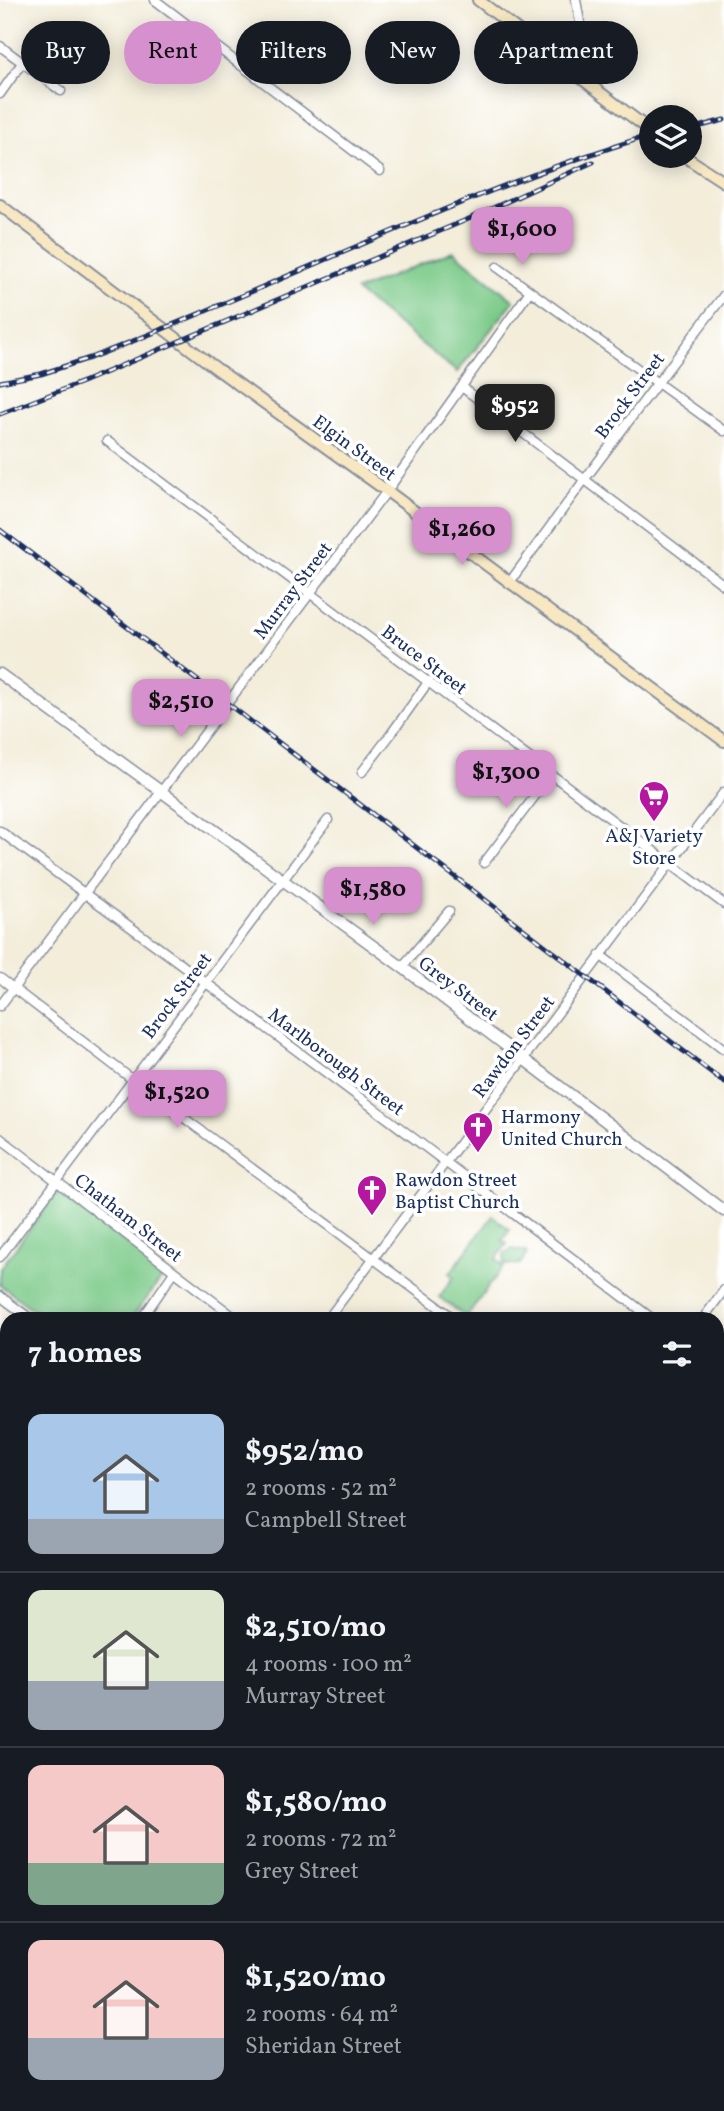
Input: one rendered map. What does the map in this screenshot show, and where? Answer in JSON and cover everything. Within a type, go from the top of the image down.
[{"type":"main road","points":[[478,0],[506,21]]},
{"type":"main road","points":[[589,84],[639,122]]},
{"type":"main road","points":[[702,167],[724,181]]},
{"type":"main road","name":"Elgin Street","points":[[0,205],[217,369],[387,491],[724,741]]},
{"type":"street","points":[[155,0],[380,171]]},
{"type":"street","points":[[576,0],[580,21]]},
{"type":"street","points":[[0,47],[21,62]]},
{"type":"street","points":[[0,94],[21,64]]},
{"type":"street","points":[[51,84],[61,91]]},
{"type":"street","points":[[497,267],[724,431]]},
{"type":"street","name":"Murray Street","points":[[0,1006],[387,491],[530,291]]},
{"type":"street","name":"Brock Street","points":[[509,583],[723,299]]},
{"type":"street","points":[[462,387],[724,584]]},
{"type":"street","name":"Bruce Street","points":[[107,441],[724,904]]},
{"type":"street","name":"Grey Street","points":[[0,674],[402,967],[724,1211]]},
{"type":"street","points":[[362,772],[429,681]]},
{"type":"street","points":[[484,863],[551,775]]},
{"type":"street","name":"Rawdon Street","points":[[333,1312],[724,792]]},
{"type":"street","name":"Brock Street","points":[[0,1257],[328,820]]},
{"type":"street","name":"Marlborough Street","points":[[0,831],[446,1161],[644,1312]]},
{"type":"street","points":[[402,967],[449,911]]},
{"type":"street","points":[[600,955],[720,1046],[724,1034]]},
{"type":"street","points":[[0,978],[445,1312]]},
{"type":"street","name":"Chatham Street","points":[[0,1138],[227,1312]]},
{"type":"street","points":[[146,1312],[174,1272]]},
{"type":"street","points":[[708,1312],[724,1290]]},
{"type":"street","points":[[0,1296],[21,1312]]},
{"type":"green space","points":[[453,251],[514,301],[457,372],[356,291]]},
{"type":"green space","points":[[57,1192],[166,1273],[136,1312],[37,1312],[0,1285],[0,1269]]},
{"type":"green space","points":[[493,1216],[510,1230],[502,1240],[507,1244],[496,1259],[504,1266],[470,1312],[459,1312],[439,1297],[454,1277],[450,1273]]},
{"type":"green space","points":[[512,1249],[527,1254],[520,1264],[505,1265],[504,1254]]},
{"type":"railway","points":[[702,126],[724,120]]},
{"type":"railway","points":[[0,382],[41,374],[90,358],[508,184],[639,139]]},
{"type":"railway","points":[[0,414],[85,381],[471,218],[593,162]]},
{"type":"railway","points":[[0,530],[724,1082]]},
{"type":"place","name":"A&J Variety Store","points":[[654,823]]},
{"type":"place","name":"Harmony United Church","points":[[478,1154]]},
{"type":"place","name":"Rawdon Street Baptist Church","points":[[372,1217]]}]
